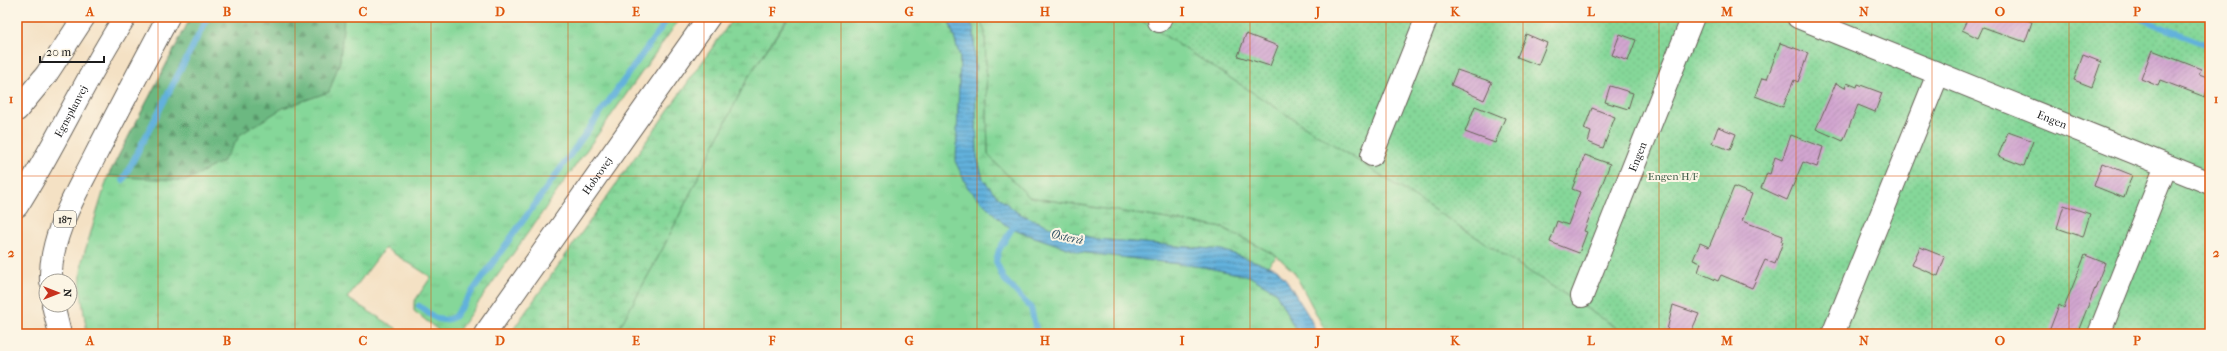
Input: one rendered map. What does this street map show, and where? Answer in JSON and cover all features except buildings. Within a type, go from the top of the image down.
[{"type":"main road","points":[[17,110],[46,75],[84,17]]},
{"type":"main road","name":"Egnsplanvej","points":[[17,206],[32,183],[101,53],[125,17]]},
{"type":"main road","name":"187","points":[[52,273],[54,254],[68,212],[131,84],[168,17]]},
{"type":"main road","name":"Hobrovej","points":[[485,334],[709,17]]},
{"type":"main road","points":[[1372,155],[1427,17]]},
{"type":"main road","name":"Engen","points":[[1582,296],[1693,17]]},
{"type":"main road","name":"Engen","points":[[1798,17],[2210,184]]},
{"type":"main road","points":[[1833,334],[1938,74]]},
{"type":"main road","points":[[2099,334],[2166,166]]},
{"type":"main road","points":[[56,313],[60,334]]},
{"type":"green space","points":[[191,17],[681,17],[456,334],[443,334],[414,311],[414,302],[431,277],[385,248],[347,298],[396,328],[398,334],[87,334],[80,287],[82,261],[108,176]]},
{"type":"green space","points":[[191,17],[344,17],[340,61],[329,92],[283,108],[241,134],[223,161],[186,181],[108,176]]},
{"type":"green space","points":[[734,17],[788,17],[747,79],[663,248],[616,334],[510,334]]},
{"type":"green space","points":[[789,17],[948,17],[960,57],[956,163],[1004,224],[1026,234],[1079,252],[1203,267],[1249,276],[1275,291],[1298,334],[616,334],[663,248],[747,79]]},
{"type":"green space","points":[[968,17],[979,17],[985,32],[988,155],[1029,197],[1223,228],[1277,256],[1268,266],[1222,250],[1097,239],[1053,228],[1018,213],[996,195],[983,179],[977,157],[974,30]]},
{"type":"green space","points":[[979,17],[1136,17],[1626,334],[1327,334],[1294,272],[1277,256],[1224,228],[1029,197],[988,155],[985,32]]},
{"type":"green space","name":"Engen H/F","points":[[1136,17],[2210,17],[2210,334],[1626,334]]},
{"type":"water","name":"Østerå","points":[[948,17],[968,17],[974,30],[977,157],[983,179],[996,195],[1018,213],[1053,228],[1097,239],[1222,250],[1277,269],[1287,281],[1310,318],[1317,334],[1298,334],[1275,291],[1249,276],[1203,267],[1079,252],[1026,234],[1004,224],[968,188],[956,163],[960,57]]},
{"type":"waterway","points":[[123,180],[208,17]]},
{"type":"waterway","points":[[419,306],[435,318],[444,320],[454,317],[669,17]]},
{"type":"waterway","points":[[2136,17],[2210,46]]},
{"type":"waterway","points":[[1016,222],[999,250],[996,261],[1003,278],[1031,308],[1037,334]]}]
